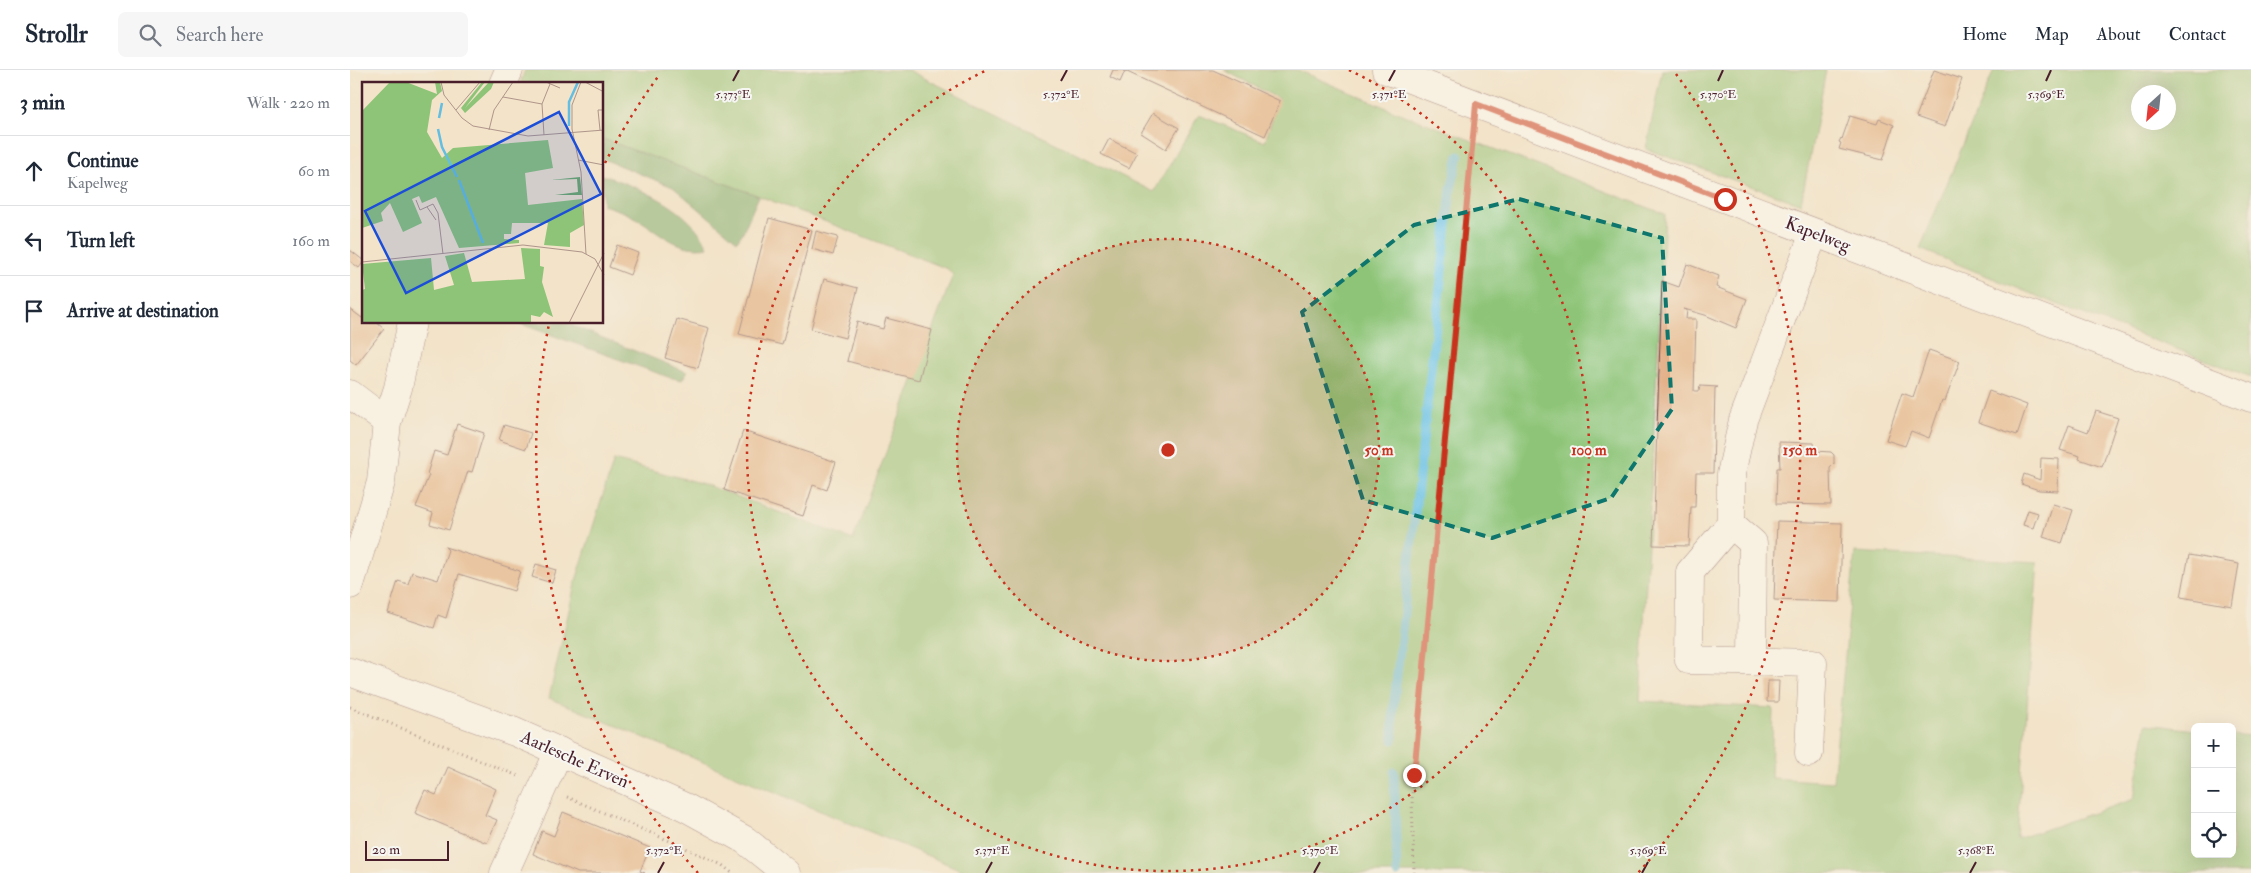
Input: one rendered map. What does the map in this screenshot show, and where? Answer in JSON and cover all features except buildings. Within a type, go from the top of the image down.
[{"type":"street","points":[[504,82],[509,70]]},
{"type":"street","name":"Kapelweg","points":[[1386,70],[2251,398]]},
{"type":"street","points":[[1809,753],[1813,662],[1689,660],[1690,572],[1731,524],[1731,474],[1743,420],[1814,233]]},
{"type":"street","points":[[350,586],[381,482],[387,422],[398,388],[412,324]]},
{"type":"street","points":[[350,394],[387,422]]},
{"type":"street","points":[[1731,524],[1752,543],[1752,661]]},
{"type":"street","name":"Aarlesche Erven","points":[[350,672],[515,732],[686,807],[744,840],[786,873]]},
{"type":"street","points":[[504,873],[559,752]]},
{"type":"path","points":[[1414,873],[1412,795],[1476,104]]},
{"type":"path","points":[[350,707],[679,845],[722,865],[732,873]]},
{"type":"highlighted area","points":[[1519,199],[1662,238],[1672,409],[1611,498],[1492,538],[1363,500],[1302,312],[1414,225]]},
{"type":"green space","points":[[525,70],[908,70],[1154,192],[1199,115],[1265,142],[1279,99],[1224,70],[1298,70],[1394,111],[1665,214],[1640,701],[1773,708],[1771,778],[1833,782],[1855,552],[2038,562],[2017,839],[2134,799],[2146,724],[2191,730],[2191,858],[2236,858],[2236,735],[2251,737],[2251,873],[969,873],[549,698],[575,584],[614,460],[704,484],[853,540],[953,275],[948,269],[759,196],[604,139],[604,82],[521,82]]},
{"type":"green space","points":[[1662,70],[1826,70],[1801,204],[1646,149]]},
{"type":"green space","points":[[1994,70],[2251,70],[2251,377],[2044,299],[1920,249]]},
{"type":"green space","points":[[604,139],[759,196],[737,241],[673,187],[604,159]]},
{"type":"green space","points":[[604,176],[632,186],[663,201],[689,221],[700,233],[708,247],[686,247],[668,239],[641,221],[604,205]]},
{"type":"green space","points":[[521,324],[568,324],[687,372],[682,380],[668,377]]},
{"type":"waterway","points":[[1393,740],[1393,711],[1451,189],[1459,156]]},
{"type":"waterway","points":[[1394,772],[1397,873]]},
{"type":"route","points":[[1414,775],[1476,104],[1725,199]]}]
